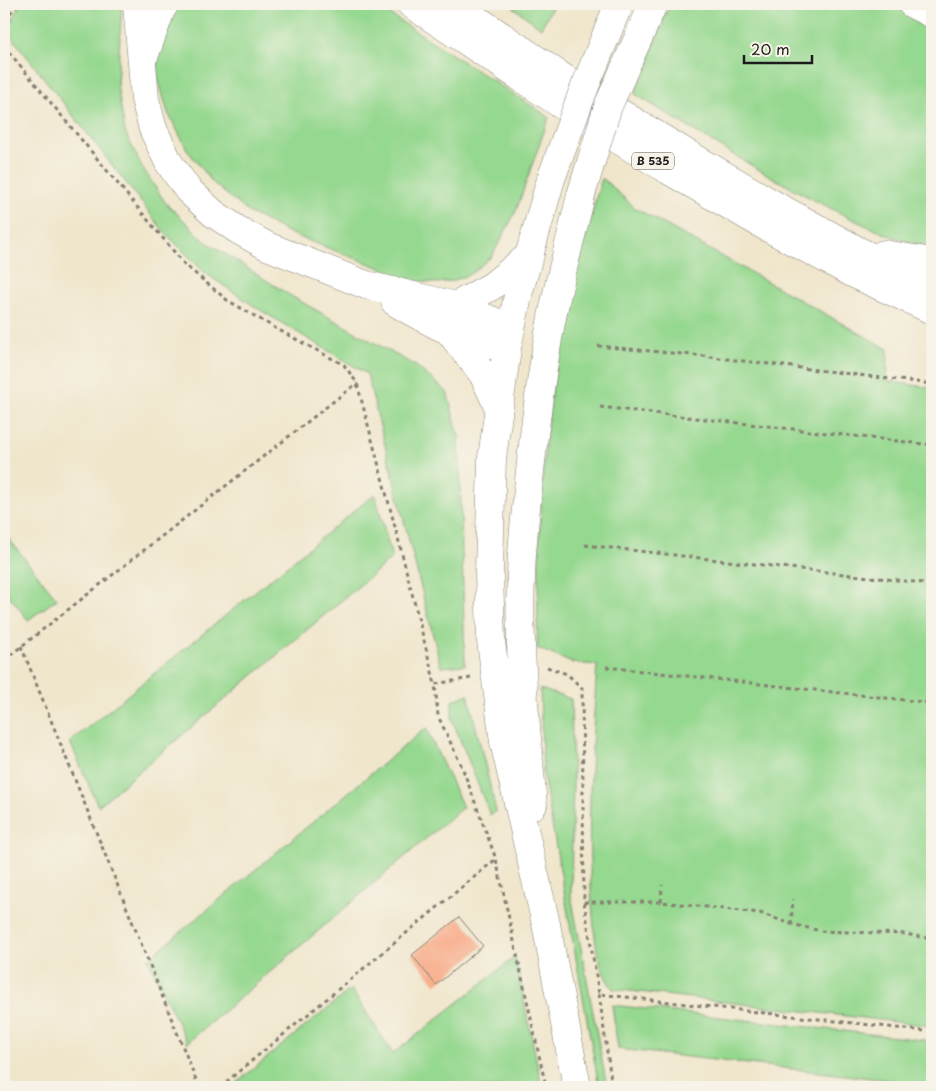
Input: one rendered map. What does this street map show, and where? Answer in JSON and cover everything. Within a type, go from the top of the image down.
[{"type":"main road","points":[[137,4],[145,99],[153,128],[169,163],[188,190],[213,213],[238,230],[268,246],[453,319],[509,338],[547,348]]},
{"type":"main road","points":[[142,65],[161,10],[166,4]]},
{"type":"main road","name":"B 535","points":[[411,4],[565,107],[668,170],[763,225],[850,272],[932,310]]},
{"type":"main road","name":"B 535","points":[[454,4],[577,87],[773,204],[932,287]]},
{"type":"main road","points":[[912,4],[932,14]]},
{"type":"main road","points":[[577,1087],[546,924],[504,742],[491,641],[488,572],[490,508],[492,458],[498,406],[509,338],[530,255],[551,179],[582,94],[618,7]]},
{"type":"main road","points":[[546,924],[526,732],[520,640],[521,575],[525,512],[536,412],[556,299],[581,195],[608,106],[649,14]]},
{"type":"main road","points":[[858,250],[932,262]]},
{"type":"main road","points":[[453,319],[530,255]]},
{"type":"main road","points":[[453,319],[498,406]]},
{"type":"path","points":[[4,19],[19,4]]},
{"type":"path","points":[[4,46],[185,265],[227,300],[344,365],[357,383],[435,684],[438,716],[462,767],[496,860],[546,1087]]},
{"type":"path","points":[[598,346],[703,356],[932,384]]},
{"type":"path","points":[[4,660],[357,383]]},
{"type":"path","points":[[600,407],[932,445]]},
{"type":"path","points":[[584,545],[932,584]]},
{"type":"path","points":[[21,646],[199,1087]]},
{"type":"path","points":[[544,667],[567,674],[582,688],[584,902],[612,1087]]},
{"type":"path","points":[[606,667],[932,703]]},
{"type":"path","points":[[435,684],[466,679]]},
{"type":"path","points":[[220,1087],[496,860]]},
{"type":"path","points":[[661,902],[662,885]]},
{"type":"path","points":[[791,924],[793,899]]},
{"type":"path","points":[[584,902],[661,902],[760,913],[791,924],[821,931],[905,934],[932,939]]},
{"type":"path","points":[[599,994],[932,1032]]},
{"type":"green space","points":[[20,4],[122,4],[117,85],[125,132],[142,167],[165,202],[205,241],[291,296],[416,366],[447,392],[459,436],[465,665],[441,667],[367,374],[260,310],[205,273],[166,234],[7,31]]},
{"type":"green space","points":[[174,4],[374,4],[549,117],[516,211],[492,256],[472,273],[453,281],[437,283],[415,281],[291,234],[248,212],[213,183],[188,151],[168,113],[157,75],[157,42]]},
{"type":"green space","points":[[509,4],[554,4],[541,28]]},
{"type":"green space","points":[[671,4],[892,4],[932,23],[932,247],[891,236],[826,206],[753,166],[635,94],[664,17]]},
{"type":"green space","points":[[602,178],[635,208],[888,349],[887,381],[932,388],[932,1026],[613,989],[599,960],[590,875],[590,785],[597,665],[572,663],[537,648],[540,516],[548,417],[557,358],[568,306]]},
{"type":"green space","points":[[375,494],[392,558],[98,806],[70,742]]},
{"type":"green space","points":[[4,533],[57,599],[28,620],[4,589]]},
{"type":"green space","points":[[540,689],[571,699],[573,777],[571,895],[607,1087],[599,1087],[543,774]]},
{"type":"green space","points":[[468,694],[496,811],[490,815],[452,719],[452,701]]},
{"type":"green space","points":[[426,728],[463,807],[187,1043],[148,959]]},
{"type":"green space","points":[[515,957],[542,1087],[231,1087],[351,989],[393,1054]]},
{"type":"green space","points":[[612,1005],[932,1041],[932,1085],[618,1049]]},
{"type":"building","points":[[459,917],[483,946],[436,985],[412,955]]}]
